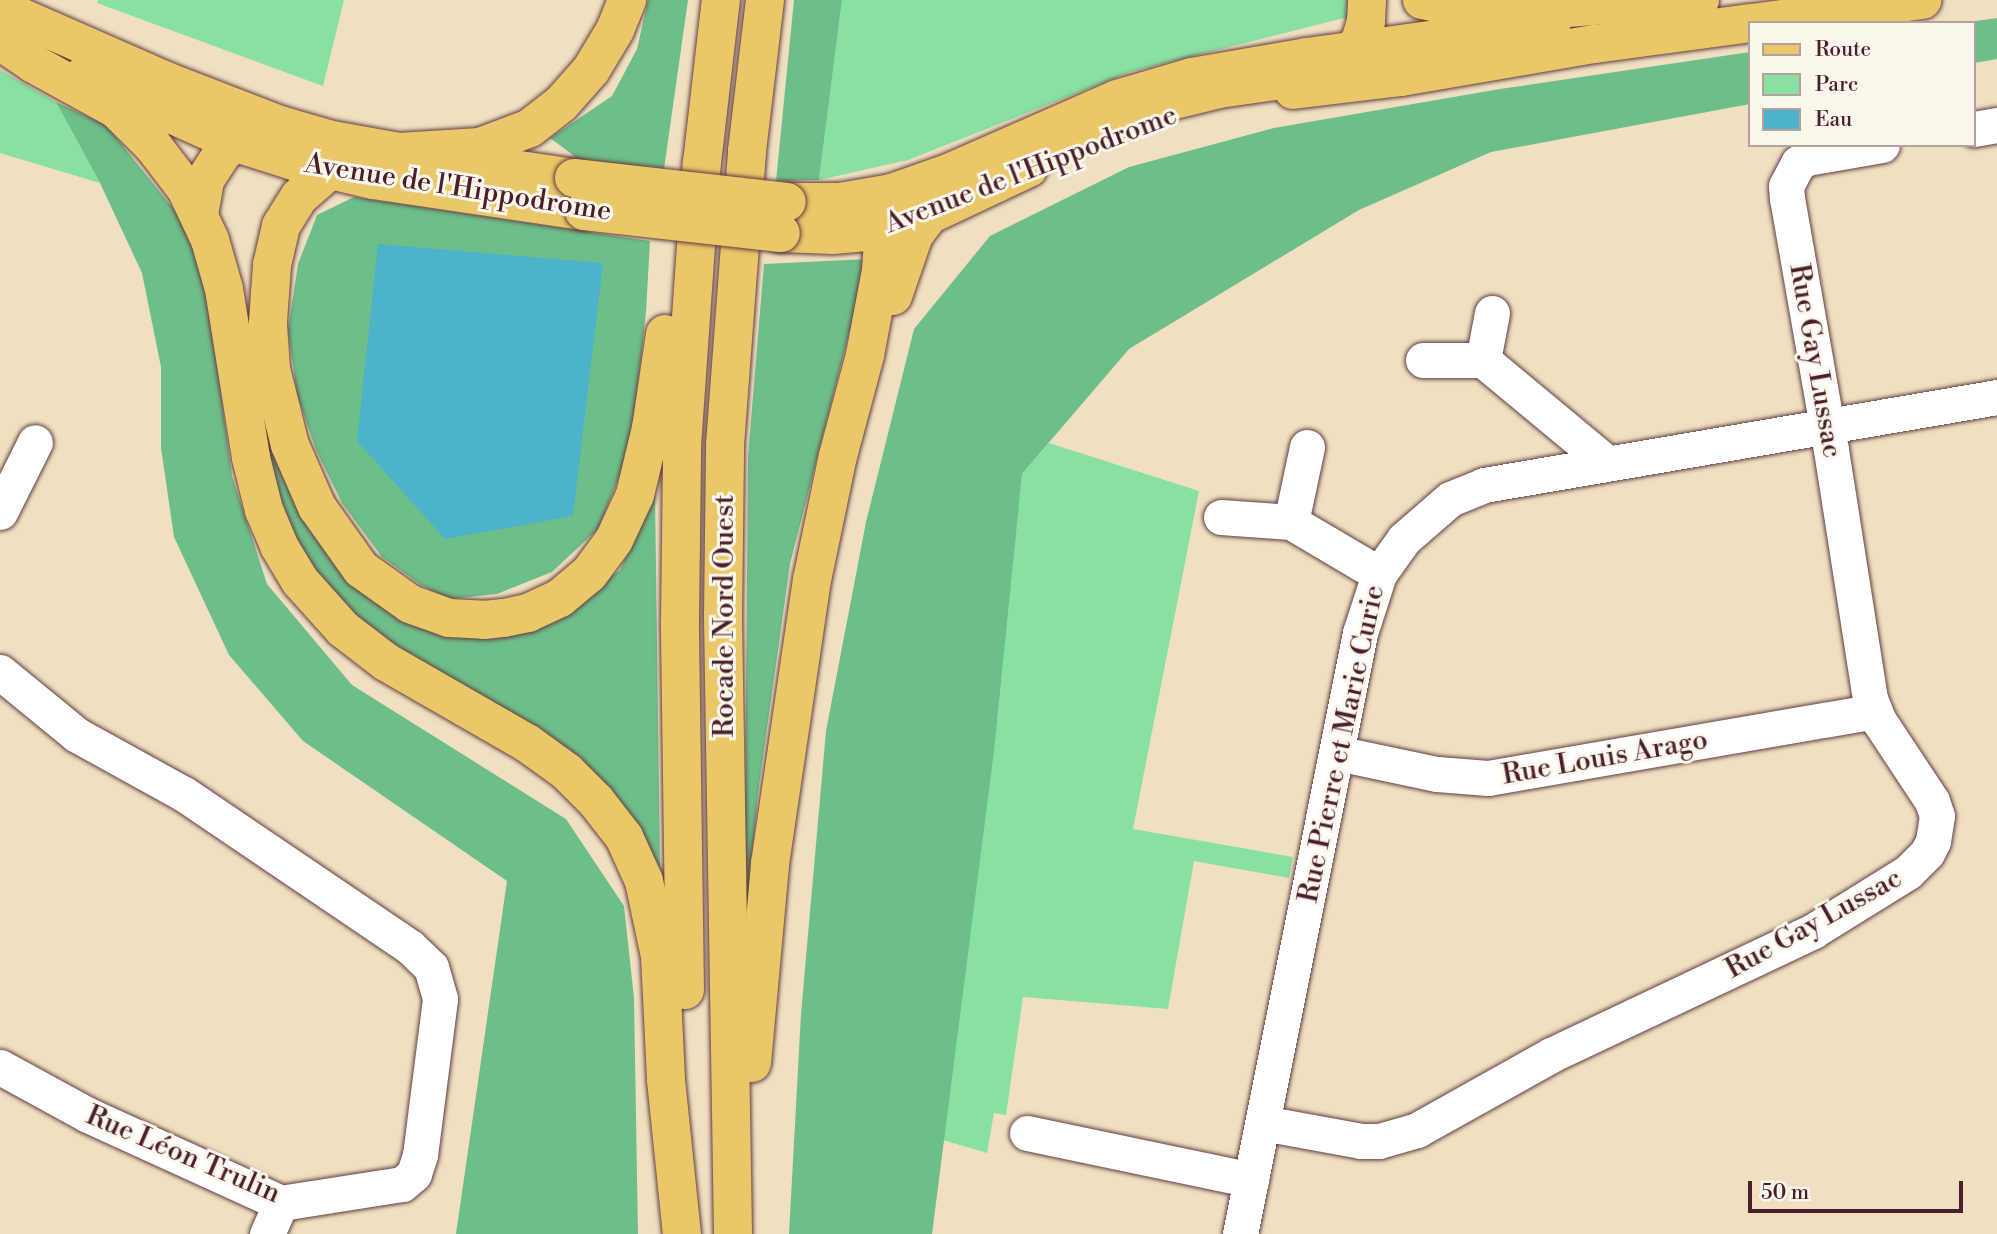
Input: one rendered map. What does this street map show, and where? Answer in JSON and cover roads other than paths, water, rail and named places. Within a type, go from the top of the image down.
[{"type":"main road","points":[[399,152],[480,147],[530,128],[561,104],[591,70],[615,30],[627,0]]},
{"type":"main road","name":"Rocade Nord Ouest","points":[[689,1234],[679,558],[685,391],[702,163],[721,0]]},
{"type":"main road","name":"Rocade Nord Ouest","points":[[732,1222],[723,616],[725,445],[741,219],[765,0]]},
{"type":"main road","points":[[997,183],[1058,142],[1102,124],[1219,89],[1324,73],[1339,66],[1353,50],[1366,21],[1367,0]]},
{"type":"main road","points":[[1422,0],[1465,9],[1518,12],[1668,0]]},
{"type":"main road","name":"Avenue de l'Hippodrome","points":[[784,217],[919,184],[1118,99],[1221,70],[1700,0]]},
{"type":"main road","name":"Avenue de l'Hippodrome","points":[[1766,21],[1922,0]]},
{"type":"main road","name":"Avenue de l'Hippodrome","points":[[0,8],[154,76],[280,125],[332,140],[399,152],[579,194]]},
{"type":"main road","name":"Avenue de l'Hippodrome","points":[[0,38],[233,142],[330,170],[373,180],[579,194],[784,217],[833,235],[878,231],[929,215],[1075,148],[1149,119],[1209,104],[1748,23]]},
{"type":"main road","points":[[0,38],[42,68],[100,99],[128,120],[165,160],[199,215],[217,261],[229,311],[258,488],[279,546],[300,581],[343,629],[378,657],[527,744],[567,772],[611,818],[636,859],[652,908],[660,956],[666,1080],[682,1234]]},
{"type":"main road","points":[[199,215],[202,188],[208,172],[233,142],[251,133],[280,125]]},
{"type":"main road","points":[[330,170],[310,186],[288,212],[281,226],[272,265],[268,325],[270,358],[290,445],[306,485],[332,531],[368,576],[391,594],[428,612],[449,618],[484,620],[527,613],[576,587],[601,559],[626,518],[638,486],[651,428],[670,306],[702,163]]},
{"type":"main road","points":[[732,1222],[752,1069],[770,864],[812,580],[835,468],[865,355],[881,270],[883,243],[874,223],[859,211],[840,202]]},
{"type":"main road","points":[[865,355],[890,307],[914,235],[929,215]]},
{"type":"street","points":[[1976,129],[1997,125]]},
{"type":"street","name":"Rue Gay Lussac","points":[[1263,1123],[1361,1141],[1378,1141],[1417,1130],[1551,1055],[1780,948],[1908,872],[1927,853],[1933,841],[1937,816],[1932,801],[1874,711],[1786,186],[1798,163],[1808,158],[1871,147]]},
{"type":"street","points":[[1483,360],[1492,313]]},
{"type":"street","points":[[1423,360],[1483,360],[1607,463]]},
{"type":"street","name":"Rue Pierre et Marie Curie","points":[[1240,1234],[1360,633],[1378,574],[1419,523],[1450,499],[1504,480],[1997,397]]},
{"type":"street","points":[[0,512],[35,442]]},
{"type":"street","points":[[1291,522],[1307,447]]},
{"type":"street","points":[[1221,517],[1291,522],[1378,574]]},
{"type":"street","name":"Rue Léon Trulin","points":[[0,672],[77,735],[184,794],[411,947],[431,967],[439,987],[440,1010],[420,1155],[414,1174],[395,1185],[274,1219],[0,1067]]},
{"type":"street","name":"Rue Louis Arago","points":[[1337,753],[1437,775],[1488,778],[1874,711]]},
{"type":"street","points":[[1027,1133],[1251,1180]]},
{"type":"water","points":[[378,244],[603,263],[573,516],[445,539],[357,441]]}]
